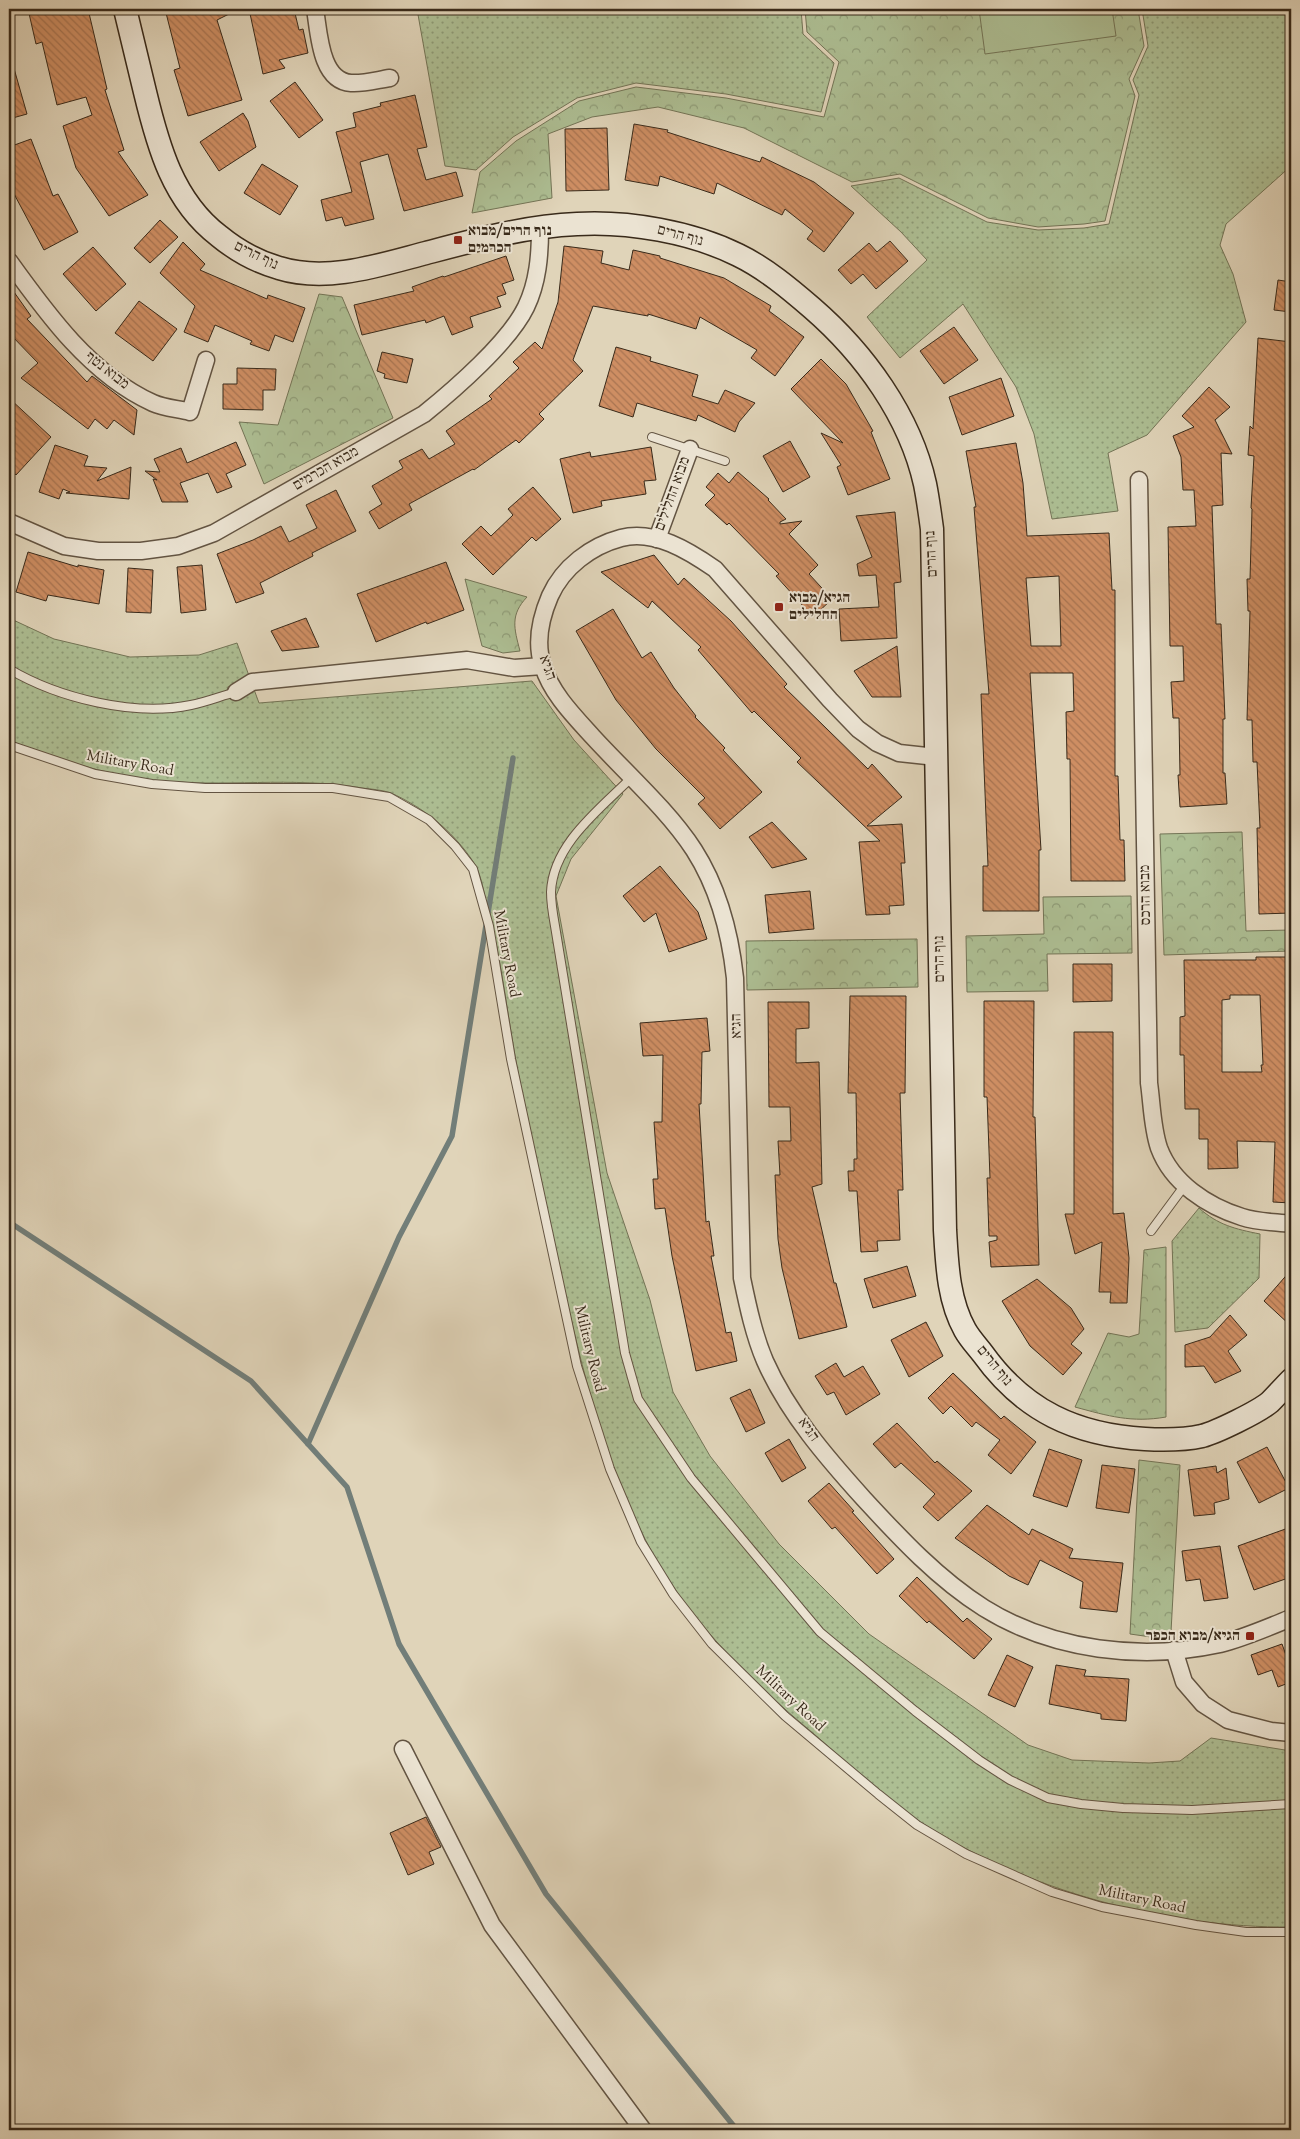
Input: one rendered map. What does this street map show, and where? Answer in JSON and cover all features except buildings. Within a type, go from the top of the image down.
[{"type":"street","name":"נוף הרים","points":[[125,9],[157,142],[177,187],[198,217],[219,237],[248,255],[280,269],[311,273],[341,272],[493,236],[540,228],[577,224],[626,225],[667,230],[738,255],[796,294],[825,319],[854,350],[879,383],[897,414],[912,446],[925,483],[932,529],[945,1230],[947,1272],[965,1330],[1011,1388],[1036,1406],[1061,1421],[1090,1432],[1123,1438],[1165,1440],[1203,1436],[1269,1403],[1291,1380]]},
{"type":"street","points":[[315,9],[324,60],[336,78],[350,83],[390,78]]},
{"type":"street","name":"מבוא הכרמים","points":[[9,522],[64,546],[98,551],[141,552],[178,546],[214,533],[424,414],[451,392],[510,332],[526,306],[540,257],[540,228]]},
{"type":"street","name":"מבוא נטף","points":[[9,261],[58,327],[95,365],[154,404],[190,412],[206,360]]},
{"type":"street","name":"מבוא החלילים","points":[[657,539],[690,449]]},
{"type":"street","name":"מבוא הרכס","points":[[1140,480],[1149,1083],[1154,1127],[1160,1149],[1173,1173],[1185,1185],[1216,1207],[1244,1218],[1291,1224]]},
{"type":"street","name":"הגיא","points":[[936,757],[899,753],[877,743],[858,729],[830,700],[715,569],[691,552],[657,539],[624,537],[604,543],[567,570],[552,591],[543,612],[539,641],[543,666],[556,694],[669,818],[694,850],[722,906],[732,947],[735,978],[742,1278],[751,1322],[766,1362],[787,1400],[832,1464],[898,1537],[940,1575],[983,1607],[1014,1624],[1047,1637],[1101,1649],[1144,1652],[1174,1650],[1222,1643],[1291,1618]]},
{"type":"street","points":[[236,692],[252,682],[467,660],[514,668],[543,666]]},
{"type":"street","points":[[1174,1650],[1184,1682],[1203,1704],[1228,1720],[1272,1731],[1291,1733]]},
{"type":"street","points":[[403,1749],[492,1925],[644,2130]]},
{"type":"lane","points":[[652,437],[725,461]]},
{"type":"lane","points":[[9,669],[59,691],[102,703],[143,708],[190,705],[236,692]]},
{"type":"lane","name":"Military Road","points":[[9,745],[30,754],[95,774],[152,784],[205,788],[333,788],[388,797],[429,820],[455,846],[473,869],[489,926],[511,1059],[576,1366],[610,1469],[641,1542],[673,1594],[712,1644],[785,1716],[917,1825],[966,1854],[1052,1892],[1102,1907],[1229,1930],[1291,1932]]},
{"type":"lane","points":[[631,778],[574,836],[554,874],[551,892],[625,1353],[638,1399],[657,1430],[691,1478],[820,1632],[915,1712],[979,1760],[1010,1780],[1048,1798],[1081,1804],[1124,1808],[1192,1810],[1291,1804]]},
{"type":"lane","points":[[1151,1231],[1185,1185]]},
{"type":"green space","points":[[417,9],[801,9],[803,34],[834,63],[821,112],[726,94],[636,83],[577,98],[513,137],[476,170],[445,166]]},
{"type":"green space","points":[[805,9],[847,9],[860,13],[888,9],[1138,9],[1144,46],[1129,79],[1135,96],[1105,221],[1038,227],[988,218],[900,174],[852,182],[744,128],[658,107],[592,117],[548,134],[552,198],[472,213],[480,172],[516,141],[579,101],[636,87],[726,98],[824,117],[839,62],[807,32]]},
{"type":"green space","points":[[979,9],[1112,9],[1116,36],[985,54]]},
{"type":"green space","points":[[1142,9],[1291,9],[1291,166],[1226,224],[1220,245],[1233,274],[1246,322],[1147,435],[1108,453],[1118,511],[1052,519],[1034,434],[1016,387],[963,304],[900,358],[867,317],[927,260],[901,232],[851,186],[899,178],[987,222],[1038,230],[1084,228],[1109,224],[1139,95],[1133,80],[1148,46]]},
{"type":"green space","points":[[319,294],[342,297],[393,418],[264,484],[239,422],[278,425]]},
{"type":"green space","points":[[465,579],[527,597],[518,610],[515,622],[520,651],[503,653],[482,646]]},
{"type":"green space","points":[[9,618],[54,639],[130,657],[199,655],[237,643],[259,703],[532,681],[574,740],[623,794],[571,859],[556,896],[607,1173],[650,1300],[673,1392],[710,1456],[779,1544],[869,1634],[1028,1745],[1072,1760],[1149,1763],[1180,1761],[1211,1738],[1291,1751],[1291,1927],[1244,1926],[1195,1921],[1099,1901],[1052,1886],[1006,1868],[963,1847],[922,1823],[866,1780],[765,1691],[719,1645],[679,1594],[645,1539],[630,1509],[606,1446],[586,1381],[563,1283],[521,1087],[492,924],[480,877],[470,857],[456,840],[434,819],[408,801],[388,792],[310,783],[205,783],[153,780],[79,765],[9,740]]},
{"type":"green space","points":[[1242,832],[1246,931],[1291,930],[1291,951],[1164,955],[1160,834]]},
{"type":"green space","points":[[1131,896],[1132,953],[1047,954],[1048,991],[967,992],[966,936],[1044,934],[1043,897]]},
{"type":"green space","points":[[917,939],[918,987],[747,990],[746,941]]},
{"type":"green space","points":[[1199,1208],[1213,1219],[1227,1226],[1260,1234],[1259,1278],[1208,1328],[1175,1332],[1172,1241]]},
{"type":"green space","points":[[1166,1247],[1166,1417],[1131,1419],[1109,1416],[1075,1407],[1108,1333],[1129,1337],[1139,1334],[1144,1250]]},
{"type":"green space","points":[[1139,1460],[1180,1465],[1171,1632],[1151,1637],[1130,1634]]},
{"type":"waterway","points":[[308,1444],[399,1237],[452,1136],[513,758]]},
{"type":"waterway","points":[[9,1222],[251,1381],[347,1487],[399,1644],[546,1894],[737,2130]]},
{"type":"place","name":"נוף הרים/מבוא הכרמים","points":[[458,240]]},
{"type":"place","name":"הגיא/מבוא החלילים","points":[[779,607]]},
{"type":"place","name":"הגיא/מבוא הכפר","points":[[1250,1636]]}]
